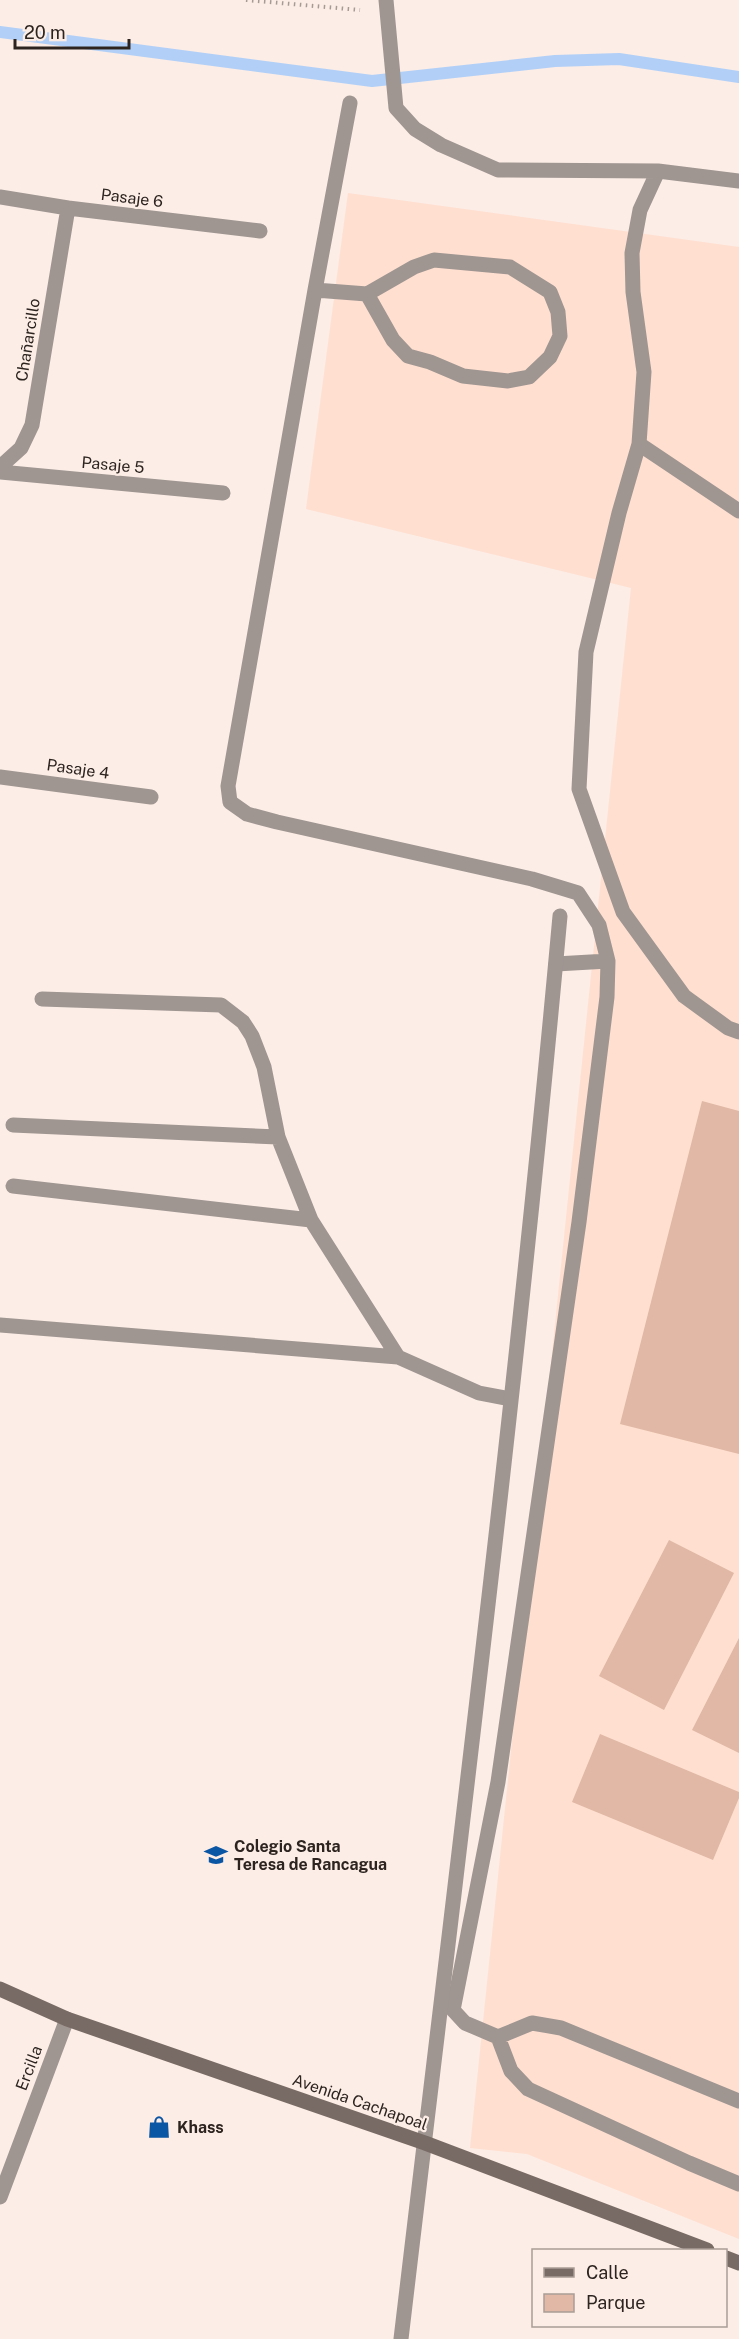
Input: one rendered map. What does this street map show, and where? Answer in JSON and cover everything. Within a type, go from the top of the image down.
[{"type":"main road","name":"Avenida Cachapoal","points":[[0,1989],[67,2019],[424,2143],[704,2249]]},
{"type":"street","points":[[387,5],[396,108],[415,129],[441,145],[498,170],[658,171],[739,181]]},
{"type":"street","points":[[350,103],[228,786],[230,802],[247,814],[532,879],[578,893],[599,925],[608,961],[608,997],[579,1222],[498,1782],[453,2010],[465,2023],[498,2037],[532,2024],[561,2028],[739,2101]]},
{"type":"street","points":[[658,171],[640,210],[632,253],[633,291],[644,372],[639,444],[619,513],[586,652],[579,789],[623,912],[684,996],[728,1028],[739,1032]]},
{"type":"street","name":"Pasaje 6","points":[[0,197],[68,208],[260,231]]},
{"type":"street","name":"Chañarcillo","points":[[0,467],[21,448],[32,425],[68,208]]},
{"type":"street","points":[[315,290],[367,294],[414,267],[434,260],[510,267],[550,292],[558,312],[560,336],[550,357],[529,377],[508,381],[463,376],[430,362],[408,356],[393,340],[367,294]]},
{"type":"street","points":[[639,444],[739,511]]},
{"type":"street","name":"Pasaje 5","points":[[0,472],[223,494]]},
{"type":"street","name":"Pasaje 4","points":[[0,777],[151,797]]},
{"type":"street","points":[[401,2339],[454,1909],[560,916]]},
{"type":"street","points":[[555,964],[608,961]]},
{"type":"street","points":[[42,999],[221,1005],[243,1022],[252,1036],[264,1067],[278,1137],[310,1220],[398,1357]]},
{"type":"street","points":[[13,1125],[278,1137]]},
{"type":"street","points":[[13,1186],[310,1220]]},
{"type":"street","points":[[0,1325],[398,1357],[479,1393],[510,1399]]},
{"type":"street","name":"Ercilla","points":[[0,2198],[67,2019]]},
{"type":"street","points":[[498,2037],[511,2071],[528,2089],[739,2184]]},
{"type":"path","points":[[246,0],[387,5]]},
{"type":"shaded area","points":[[348,193],[739,247],[739,2239],[527,2154],[470,2148],[631,588],[306,509]]},
{"type":"green space","points":[[702,1101],[739,1111],[739,1454],[620,1424]]},
{"type":"green space","points":[[669,1540],[734,1573],[664,1710],[599,1676]]},
{"type":"green space","points":[[739,1638],[739,1753],[692,1730]]},
{"type":"green space","points":[[600,1734],[739,1792],[739,1798],[713,1860],[572,1802]]},
{"type":"waterway","points":[[0,32],[372,81],[555,61],[619,59],[739,77]]},
{"type":"place","name":"Colegio Santa Teresa de Rancagua","points":[[216,1855]]},
{"type":"place","name":"Khass","points":[[159,2127]]}]
